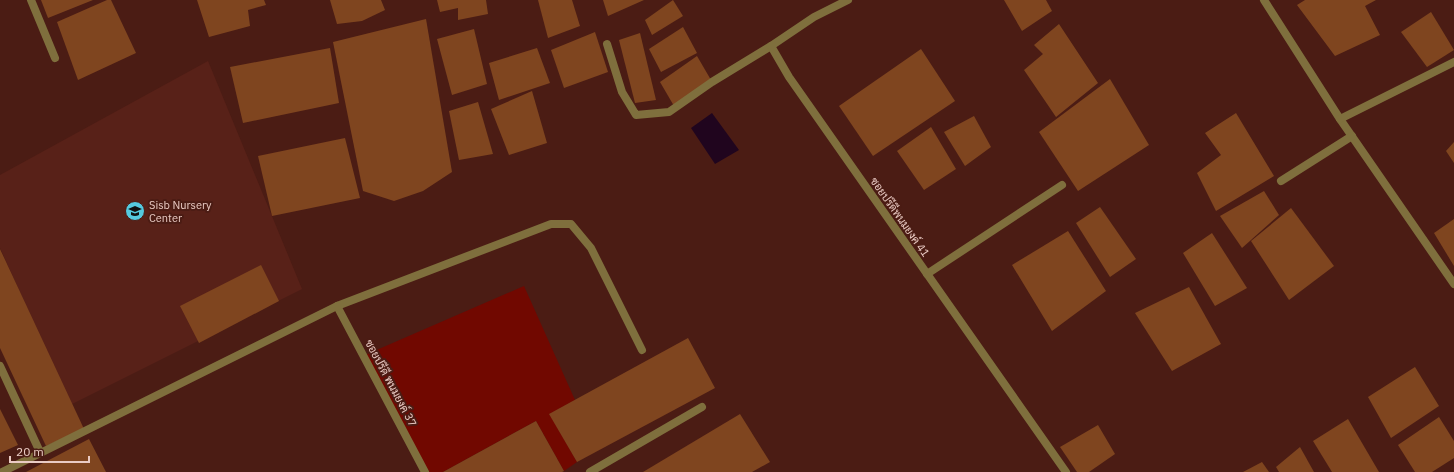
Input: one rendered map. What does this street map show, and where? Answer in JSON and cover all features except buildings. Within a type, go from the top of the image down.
[{"type":"street","points":[[31,0],[55,58]]},
{"type":"street","points":[[606,44],[622,92],[636,115],[669,112],[712,82],[771,46],[814,16],[848,0]]},
{"type":"street","points":[[1264,0],[1340,120],[1454,284]]},
{"type":"street","name":"ซอยปรีดีพนมยงค์ 41","points":[[771,46],[789,77],[1066,472]]},
{"type":"street","points":[[1340,120],[1454,62]]},
{"type":"street","points":[[1281,181],[1352,136]]},
{"type":"street","points":[[928,274],[1062,185]]},
{"type":"street","points":[[2,472],[337,306],[551,224],[571,224],[591,248],[642,350]]},
{"type":"street","name":"ซอยปรีดี พนมยงค์ 37","points":[[337,306],[425,472]]},
{"type":"street","points":[[0,366],[40,452]]},
{"type":"street","points":[[590,472],[702,407]]},
{"type":"shaded area","name":"Sisb Nursery Center","points":[[208,61],[302,289],[70,405],[0,248],[0,175]]},
{"type":"shaded area","points":[[712,113],[739,150],[715,164],[691,128]]},
{"type":"shaded area","points":[[524,286],[575,400],[550,414],[577,462],[564,471],[536,421],[443,472],[428,472],[365,355]]},
{"type":"place","name":"Sisb Nursery Center","points":[[135,211]]}]
